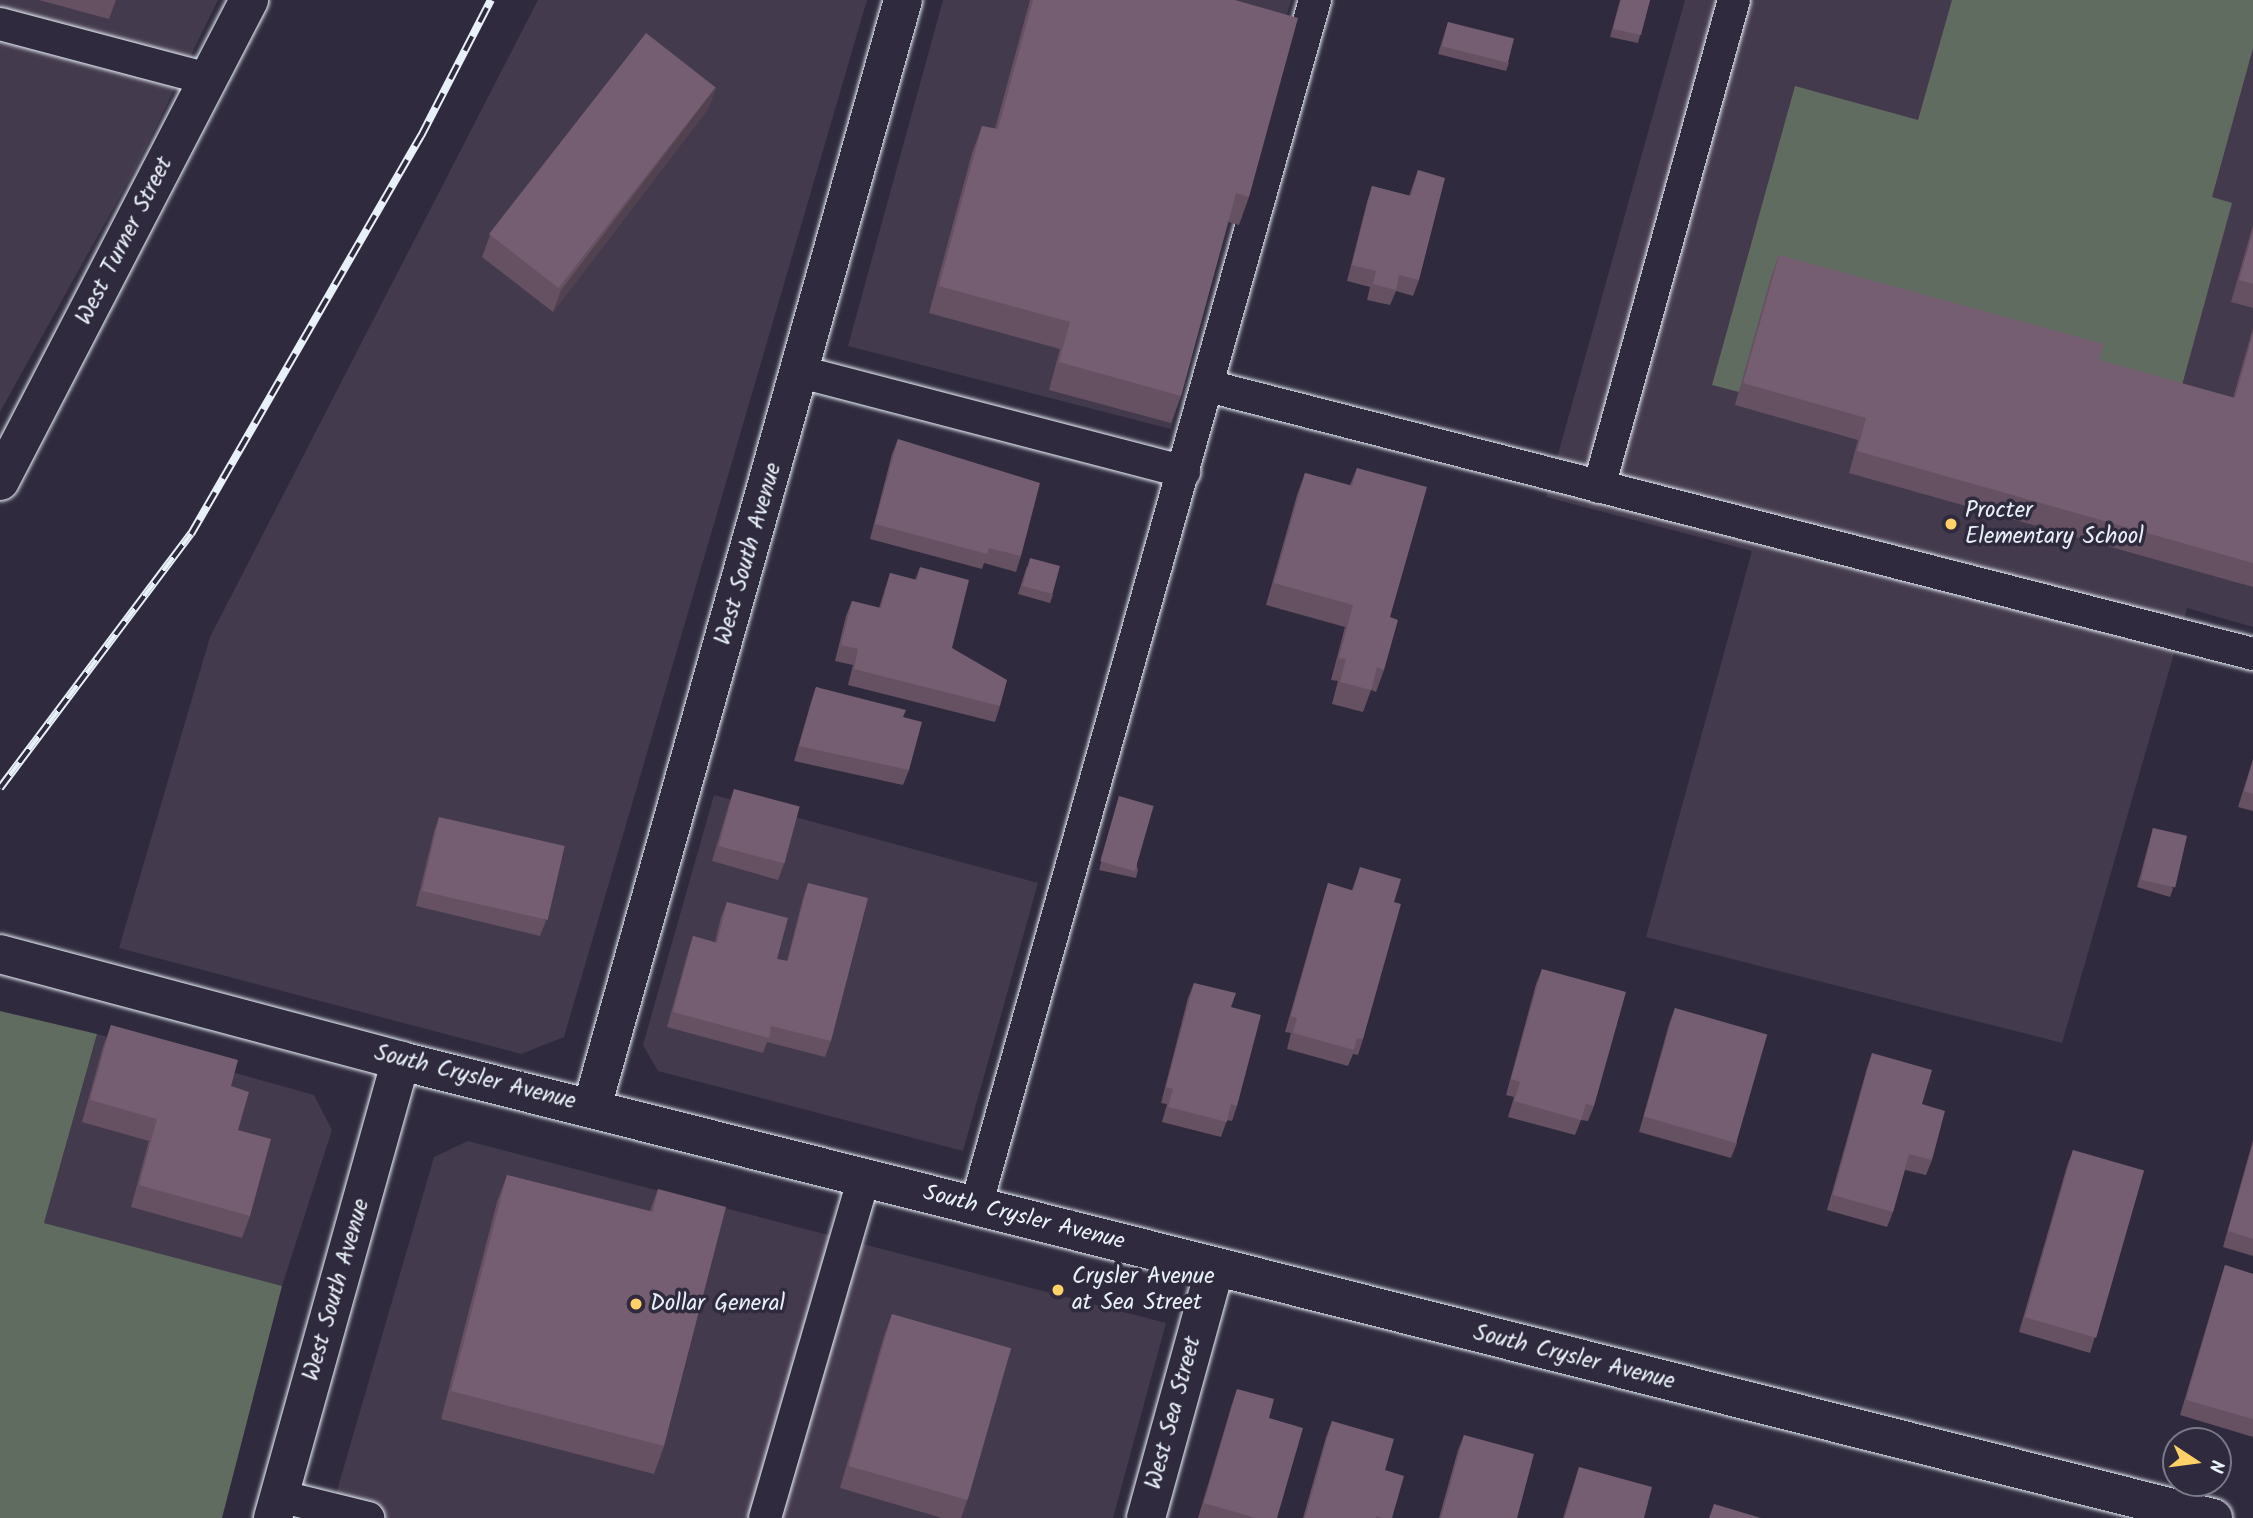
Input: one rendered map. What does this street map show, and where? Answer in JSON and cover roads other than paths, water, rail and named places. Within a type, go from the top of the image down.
[{"type":"street","name":"West Turner Street","points":[[0,481],[249,0]]},
{"type":"street","name":"West South Avenue","points":[[592,1107],[801,372],[903,0]]},
{"type":"street","name":"South Crysler Avenue","points":[[0,954],[401,1061],[592,1107],[1215,1268],[2213,1518]]},
{"type":"street","name":"West South Avenue","points":[[276,1507],[401,1061]]},
{"type":"street","name":"West Sea Street","points":[[1146,1518],[1215,1268]]},
{"type":"lane","points":[[976,1206],[1315,0]]},
{"type":"lane","points":[[1599,486],[1734,0]]},
{"type":"lane","points":[[0,24],[208,79]]},
{"type":"lane","points":[[801,372],[1184,472]]},
{"type":"lane","points":[[1208,386],[2253,654]]},
{"type":"lane","points":[[765,1518],[864,1177]]},
{"type":"lane","points":[[276,1507],[368,1518]]},
{"type":"railway","points":[[0,788],[191,534],[421,136],[491,0]]},
{"type":"place","name":"Procter Elementary School","points":[[1951,524]]},
{"type":"place","name":"Crysler Avenue at Sea Street","points":[[1058,1290]]},
{"type":"place","name":"Dollar General","points":[[636,1304]]}]
